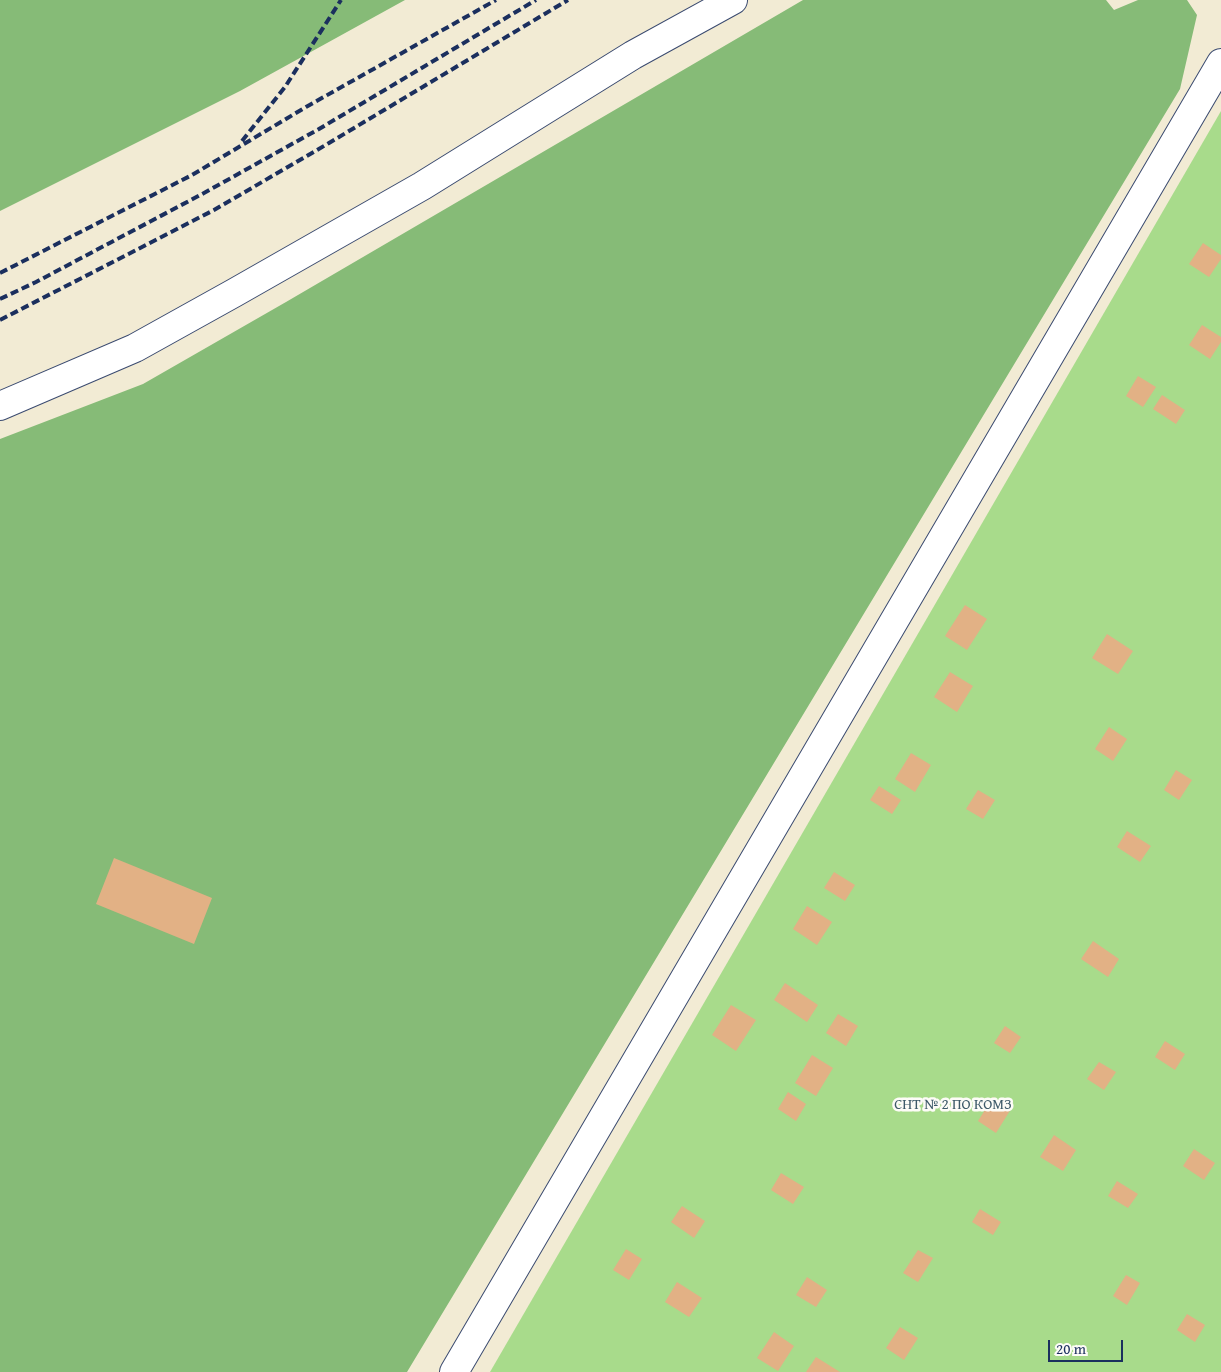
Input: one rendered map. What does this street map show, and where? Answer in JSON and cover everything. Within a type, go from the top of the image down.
[{"type":"street","points":[[0,406],[135,348],[226,298],[422,186],[633,54],[733,0]]},
{"type":"street","points":[[454,1372],[1221,63]]},
{"type":"green space","points":[[0,0],[405,0],[240,91],[0,211]]},
{"type":"green space","points":[[803,0],[1106,0],[1114,10],[1138,0],[1187,0],[1197,15],[1180,89],[407,1372],[0,1372],[0,439],[143,384]]},
{"type":"green space","name":"СНТ № 2 ПО КОМЗ","points":[[1221,111],[1221,1372],[490,1372]]},
{"type":"building","points":[[1203,243],[1221,255],[1221,259],[1209,277],[1189,264]]},
{"type":"building","points":[[1202,325],[1221,337],[1221,342],[1210,359],[1189,345]]},
{"type":"building","points":[[1138,376],[1156,387],[1143,407],[1126,396]]},
{"type":"building","points":[[1162,395],[1185,410],[1176,424],[1153,409]]},
{"type":"building","points":[[965,605],[987,619],[967,650],[945,636]]},
{"type":"building","points":[[1107,634],[1133,651],[1118,674],[1092,658]]},
{"type":"building","points":[[950,672],[973,686],[957,712],[934,697]]},
{"type":"building","points":[[1109,727],[1127,739],[1113,761],[1095,749]]},
{"type":"building","points":[[911,753],[931,765],[915,792],[895,779]]},
{"type":"building","points":[[1176,770],[1192,780],[1179,800],[1164,790]]},
{"type":"building","points":[[879,786],[901,800],[892,814],[870,800]]},
{"type":"building","points":[[978,790],[995,800],[983,819],[966,809]]},
{"type":"building","points":[[1127,831],[1151,846],[1140,862],[1117,847]]},
{"type":"building","points":[[114,858],[212,898],[194,944],[96,904]]},
{"type":"building","points":[[834,872],[855,885],[845,901],[824,888]]},
{"type":"building","points":[[807,906],[832,922],[817,945],[793,929]]},
{"type":"building","points":[[1093,941],[1119,959],[1108,977],[1081,959]]},
{"type":"building","points":[[785,983],[818,1005],[807,1022],[774,1000]]},
{"type":"building","points":[[731,1005],[756,1020],[736,1051],[712,1035]]},
{"type":"building","points":[[838,1014],[858,1026],[846,1046],[826,1033]]},
{"type":"building","points":[[1005,1026],[1021,1037],[1010,1053],[994,1043]]},
{"type":"building","points":[[1165,1041],[1185,1054],[1175,1070],[1155,1057]]},
{"type":"building","points":[[812,1055],[833,1068],[816,1096],[795,1083]]},
{"type":"building","points":[[1099,1062],[1116,1072],[1104,1090],[1087,1079]]},
{"type":"building","points":[[788,1092],[806,1104],[796,1121],[778,1109]]},
{"type":"building","points":[[993,1097],[1011,1109],[996,1133],[978,1121]]},
{"type":"building","points":[[1054,1135],[1076,1150],[1063,1171],[1040,1157]]},
{"type":"building","points":[[1194,1149],[1215,1163],[1204,1180],[1183,1166]]},
{"type":"building","points":[[781,1173],[804,1187],[793,1204],[771,1190]]},
{"type":"building","points":[[1117,1181],[1138,1194],[1128,1208],[1108,1196]]},
{"type":"building","points":[[682,1206],[705,1221],[694,1238],[671,1222]]},
{"type":"building","points":[[980,1209],[1001,1222],[993,1235],[972,1222]]},
{"type":"building","points":[[626,1249],[642,1259],[629,1280],[613,1270]]},
{"type":"building","points":[[918,1250],[933,1258],[918,1282],[903,1273]]},
{"type":"building","points":[[1126,1275],[1140,1283],[1127,1305],[1113,1296]]},
{"type":"building","points":[[807,1277],[827,1290],[816,1307],[796,1295]]},
{"type":"building","points":[[677,1282],[702,1298],[689,1317],[665,1302]]},
{"type":"building","points":[[1187,1314],[1205,1325],[1195,1342],[1177,1330]]},
{"type":"building","points":[[900,1327],[918,1338],[904,1360],[886,1348]]},
{"type":"building","points":[[774,1332],[794,1346],[778,1371],[757,1358]]},
{"type":"building","points":[[816,1357],[840,1372],[806,1372]]},
{"type":"railway","points":[[242,141],[285,87],[341,0]]},
{"type":"railway","points":[[0,273],[192,175],[306,107],[496,0]]},
{"type":"railway","points":[[0,299],[36,282],[204,193],[319,129],[536,0]]},
{"type":"railway","points":[[0,320],[214,210],[568,0]]}]
